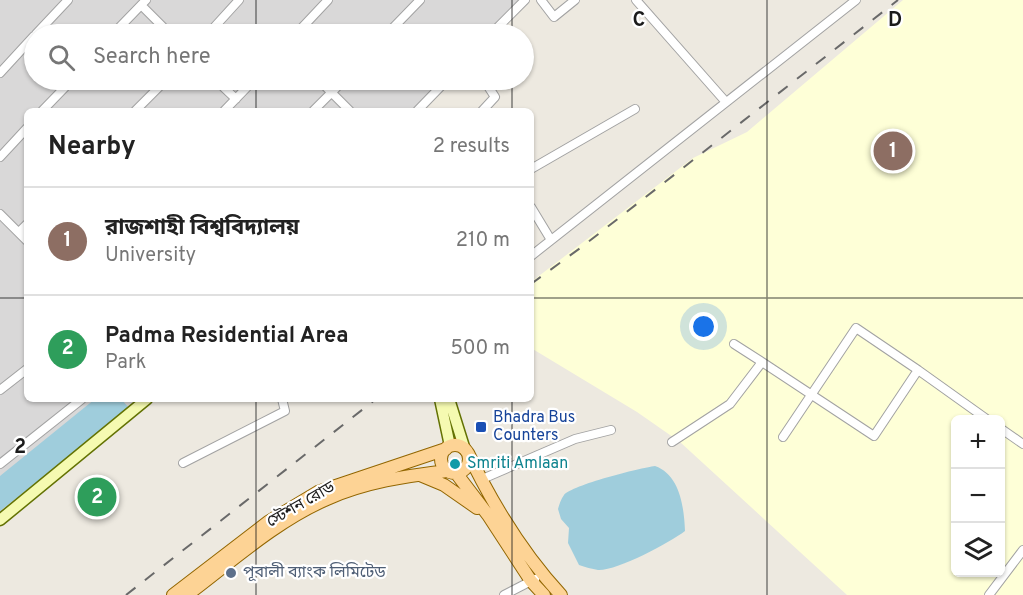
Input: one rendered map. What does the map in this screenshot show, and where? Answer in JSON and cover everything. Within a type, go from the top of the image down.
[{"type":"main road","points":[[0,520],[143,402]]},
{"type":"main road","points":[[440,402],[448,447],[441,462],[488,515],[539,587],[561,595]]},
{"type":"main road","points":[[450,402],[466,451],[539,587]]},
{"type":"main road","points":[[448,447],[458,446],[466,451]]},
{"type":"main road","name":"স্টেশন রোড","points":[[173,595],[268,522],[318,492],[448,447]]},
{"type":"main road","points":[[451,472],[467,467],[466,451]]},
{"type":"main road","name":"স্টেশন রোড","points":[[188,595],[284,524],[324,500],[383,480],[451,472]]},
{"type":"main road","points":[[419,475],[444,485],[488,515]]},
{"type":"street","points":[[45,24],[68,0]]},
{"type":"street","points":[[217,24],[239,0]]},
{"type":"street","points":[[305,24],[328,0]]},
{"type":"street","points":[[397,24],[420,0]]},
{"type":"street","points":[[501,24],[525,0]]},
{"type":"street","points":[[541,0],[554,17],[575,0]]},
{"type":"street","points":[[636,0],[725,101]]},
{"type":"street","points":[[534,254],[856,0]]},
{"type":"street","points":[[123,24],[143,2],[162,24]]},
{"type":"street","points":[[0,74],[24,47]]},
{"type":"street","points":[[45,108],[62,90]]},
{"type":"street","points":[[138,108],[156,90]]},
{"type":"street","points":[[227,90],[236,99]]},
{"type":"street","points":[[227,108],[245,90]]},
{"type":"street","points":[[420,108],[437,90]]},
{"type":"street","points":[[485,108],[495,97],[490,90]]},
{"type":"street","points":[[316,108],[332,92],[347,108]]},
{"type":"street","points":[[534,167],[635,110]]},
{"type":"street","points":[[0,157],[24,131]]},
{"type":"street","points":[[534,212],[551,240]]},
{"type":"street","points":[[0,214],[24,238]]},
{"type":"street","points":[[19,232],[24,227]]},
{"type":"street","points":[[783,437],[856,328],[981,415]]},
{"type":"street","points":[[734,344],[874,436],[918,370]]},
{"type":"street","points":[[672,442],[730,404],[762,362]]},
{"type":"street","points":[[0,390],[24,371]]},
{"type":"street","points":[[0,464],[78,402]]},
{"type":"street","points":[[183,463],[285,411],[283,402]]},
{"type":"street","points":[[480,480],[575,439],[611,430]]},
{"type":"street","points":[[1005,431],[1023,444]]},
{"type":"street","points":[[989,595],[1023,550]]},
{"type":"street","points":[[504,595],[539,587]]},
{"type":"shaded area","points":[[0,0],[525,0],[501,24],[24,24],[24,90],[437,90],[418,108],[24,108],[24,402],[142,402],[0,524]]},
{"type":"shaded area","points":[[903,0],[1023,0],[1023,595],[847,595],[680,442],[637,412],[534,350],[534,280],[693,158],[747,132]]},
{"type":"water","points":[[91,402],[124,402],[130,409],[0,511],[0,476]]},
{"type":"water","points":[[655,466],[663,470],[675,484],[682,502],[685,531],[655,549],[617,566],[598,570],[579,565],[568,543],[569,528],[561,519],[558,509],[564,495],[592,482]]},
{"type":"railway","points":[[534,282],[898,0]]},
{"type":"railway","points":[[126,595],[372,402]]},
{"type":"place","name":"রাজশাহী বিশ্ববিদ্যালয়","points":[[893,151]]},
{"type":"place","name":"Bhadra Bus Counters","points":[[481,427]]},
{"type":"place","name":"Smriti Amlaan","points":[[455,464]]},
{"type":"place","name":"Padma Residential Area","points":[[97,497]]},
{"type":"place","name":"পূবালী ব্যাংক লিমিটেড","points":[[231,573]]}]
